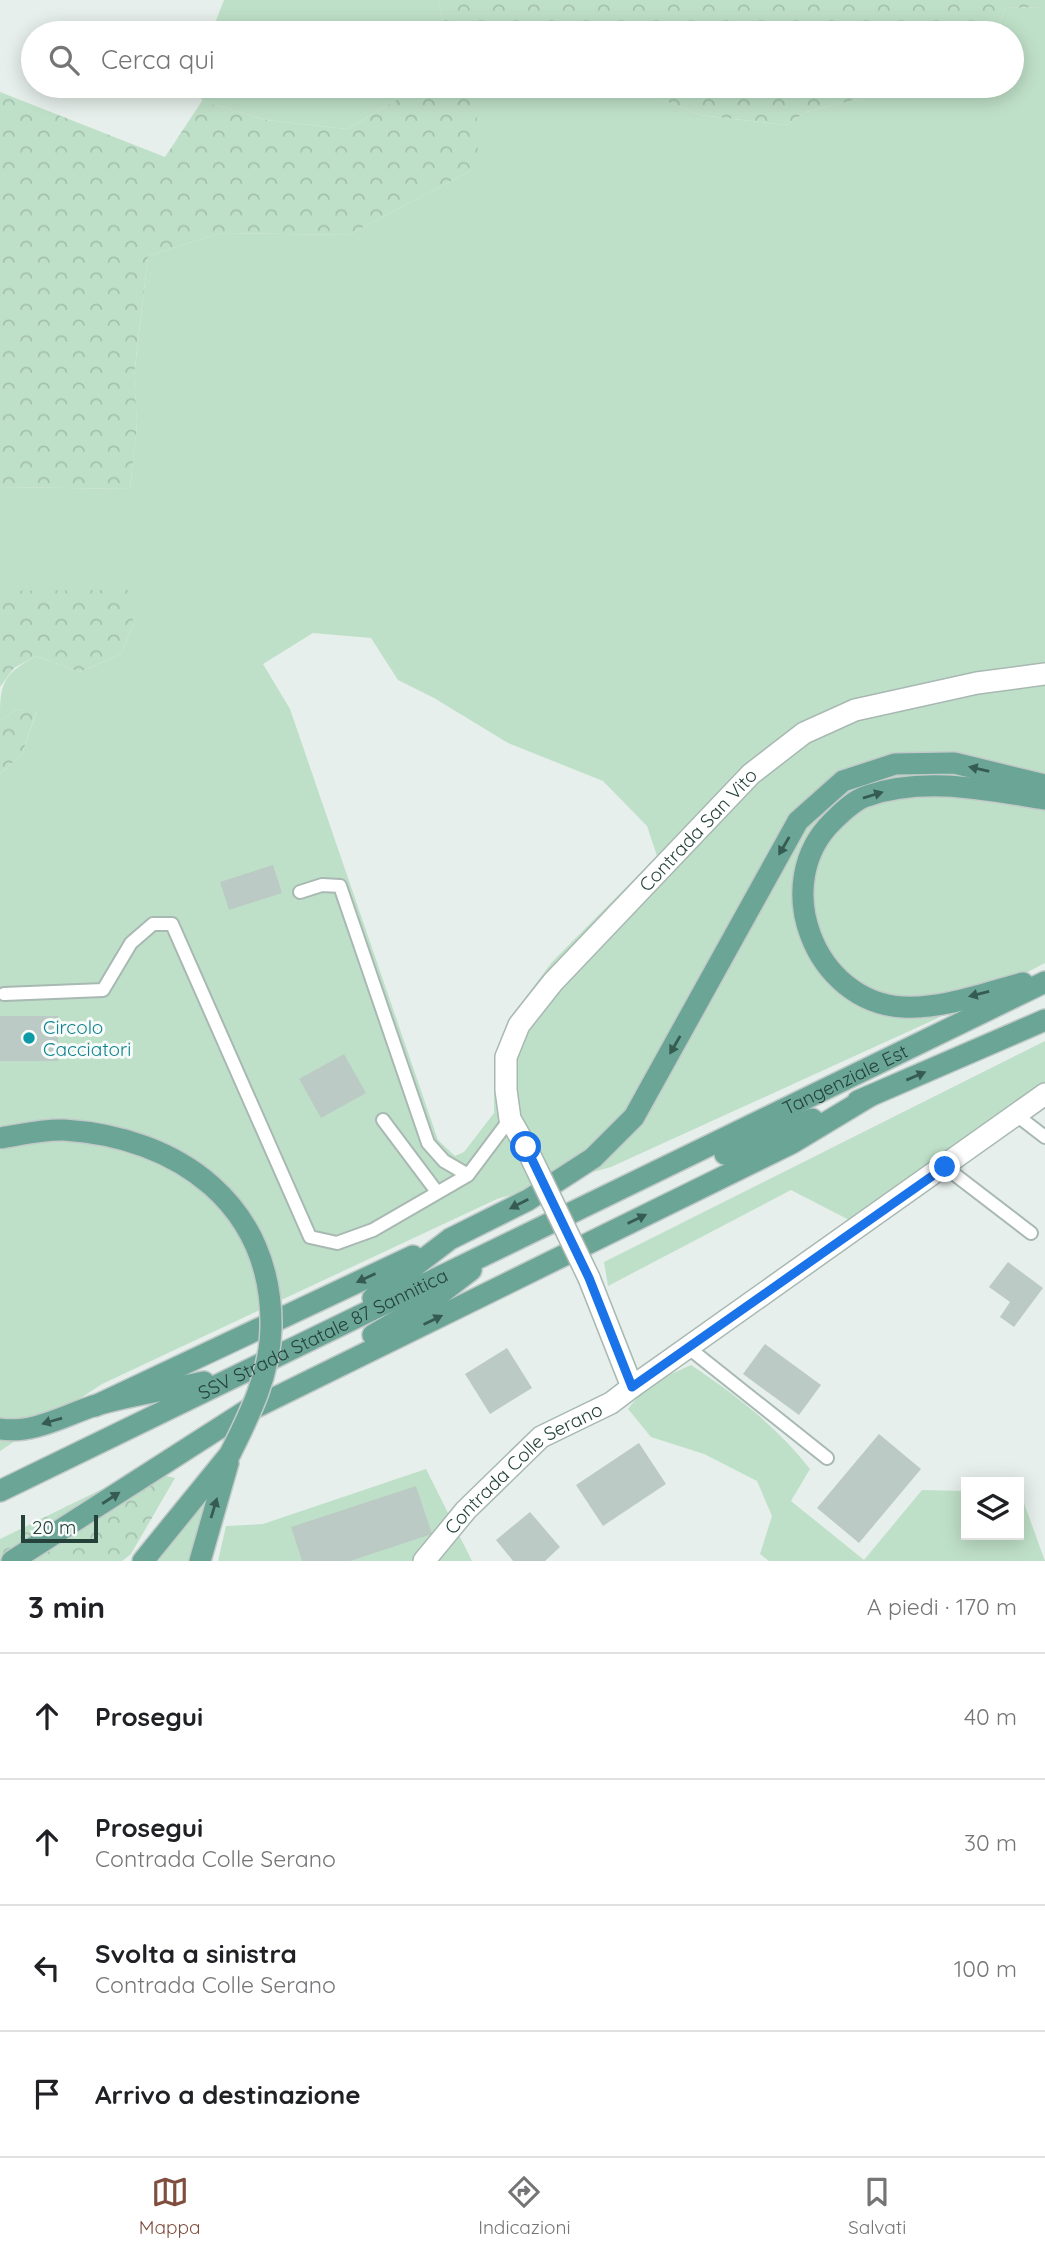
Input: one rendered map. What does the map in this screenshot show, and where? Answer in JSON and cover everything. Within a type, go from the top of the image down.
[{"type":"main road","points":[[0,1429],[11,1431],[53,1422],[95,1406],[450,1239],[528,1200],[593,1158],[634,1118],[798,821],[843,781],[895,764],[954,763],[1045,785]]},
{"type":"main road","points":[[1045,799],[932,786],[897,788],[864,797],[820,833],[805,865],[803,894],[805,925],[818,955],[836,976],[862,997],[902,1007],[938,1004],[1045,980]]},
{"type":"main road","name":"Tangenziale Est","points":[[646,1178],[1045,980]]},
{"type":"main road","points":[[646,1178],[694,1166],[870,1096],[1045,1020]]},
{"type":"main road","points":[[240,1415],[792,1143],[870,1096]]},
{"type":"main road","points":[[0,1138],[61,1130],[117,1137],[162,1154],[198,1174],[228,1199],[256,1243],[269,1290],[271,1330],[265,1367],[256,1402],[230,1454],[200,1561]]},
{"type":"main road","name":"SSV Strada Statale 87 Sannitica","points":[[0,1491],[509,1241],[646,1178]]},
{"type":"main road","points":[[334,1327],[450,1239]]},
{"type":"main road","points":[[12,1561],[240,1415],[431,1301],[509,1241]]},
{"type":"main road","points":[[95,1406],[237,1375]]},
{"type":"main road","points":[[143,1561],[230,1454]]},
{"type":"street","name":"Contrada San Vito","points":[[632,1387],[589,1278],[510,1119],[506,1090],[506,1057],[519,1025],[553,982],[751,774],[804,733],[855,710],[977,682],[1045,674]]},
{"type":"street","name":"Contrada Colle Serano","points":[[424,1561],[466,1510],[541,1437],[611,1404],[1045,1094]]},
{"type":"lane","points":[[300,892],[322,886],[340,886],[428,1143],[444,1161],[468,1175]]},
{"type":"lane","points":[[4,994],[103,990],[131,943],[153,923],[172,924],[310,1237],[337,1243],[373,1230],[468,1175],[510,1119]]},
{"type":"lane","points":[[1015,1114],[1045,1137]]},
{"type":"lane","points":[[383,1120],[437,1192]]},
{"type":"lane","points":[[945,1167],[1031,1234]]},
{"type":"lane","points":[[690,1349],[827,1458]]},
{"type":"green space","points":[[224,0],[438,0],[443,21],[216,21]]},
{"type":"green space","points":[[438,0],[1045,0],[1045,7],[1005,8],[1001,21],[443,21]]},
{"type":"green space","points":[[1045,7],[1045,963],[938,1018],[611,1167],[497,1199],[102,1384],[0,1451],[0,774],[22,754],[37,711],[18,709],[0,721],[2,689],[5,681],[16,669],[36,656],[80,672],[121,654],[133,624],[58,592],[0,591],[0,487],[130,489],[137,424],[134,376],[148,256],[221,233],[348,235],[474,169],[468,98],[658,98],[700,115],[786,125],[806,112],[862,98],[1024,98],[1024,21],[1001,21],[1005,8]],"holes":[[[313,633],[371,638],[398,680],[434,698],[508,743],[603,781],[647,826],[657,856],[552,962],[516,1010],[503,1035],[494,1080],[494,1113],[464,1152],[455,1156],[438,1140],[290,709],[263,664]]]},
{"type":"green space","points":[[0,92],[165,157],[202,101],[266,120],[347,129],[398,99],[471,98],[481,132],[474,169],[348,235],[221,233],[148,256],[134,375],[137,424],[130,489],[0,487]]},
{"type":"green space","points":[[201,98],[399,98],[347,129],[266,120],[202,101]]},
{"type":"green space","points":[[658,98],[862,98],[806,112],[786,125],[700,115]]},
{"type":"green space","points":[[131,590],[133,624],[121,654],[80,672],[36,656],[14,668],[0,687],[0,591]]},
{"type":"green space","points":[[18,709],[37,710],[22,754],[0,774],[0,721]]},
{"type":"green space","points":[[1045,1041],[1045,1087],[853,1222],[791,1190],[608,1286],[604,1262]]},
{"type":"green space","points":[[691,1365],[755,1412],[810,1469],[791,1501],[864,1560],[922,1490],[961,1491],[961,1540],[1024,1540],[1024,1503],[1045,1561],[769,1561],[760,1554],[772,1516],[757,1481],[704,1454],[651,1437],[628,1409],[647,1385]]},
{"type":"green space","points":[[426,1469],[472,1561],[218,1561],[226,1526],[263,1524]]},
{"type":"green space","points":[[141,1470],[175,1478],[131,1554],[122,1561],[0,1561],[0,1539]]},
{"type":"green space","points":[[210,1490],[190,1561],[155,1561]]},
{"type":"building","points":[[273,865],[282,893],[229,910],[220,882]]},
{"type":"building","name":"Circolo Cacciatori","points":[[0,1016],[58,1016],[58,1061],[0,1061]]},
{"type":"building","points":[[344,1054],[366,1093],[321,1118],[299,1079]]},
{"type":"building","points":[[1008,1262],[1043,1288],[1014,1327],[1000,1317],[1010,1302],[989,1287]]},
{"type":"building","points":[[765,1344],[821,1385],[799,1415],[743,1374]]},
{"type":"building","points":[[507,1348],[532,1388],[490,1414],[465,1374]]},
{"type":"building","points":[[879,1434],[921,1469],[859,1543],[817,1508]]},
{"type":"building","points":[[639,1443],[666,1484],[603,1526],[576,1485]]},
{"type":"building","points":[[416,1486],[432,1534],[350,1561],[302,1561],[291,1527]]},
{"type":"building","points":[[530,1512],[560,1547],[545,1561],[513,1561],[496,1540]]},
{"type":"place","name":"Circolo Cacciatori","points":[[29,1038]]},
{"type":"route","points":[[526,1147],[589,1278],[632,1387],[690,1349],[945,1167]]}]
